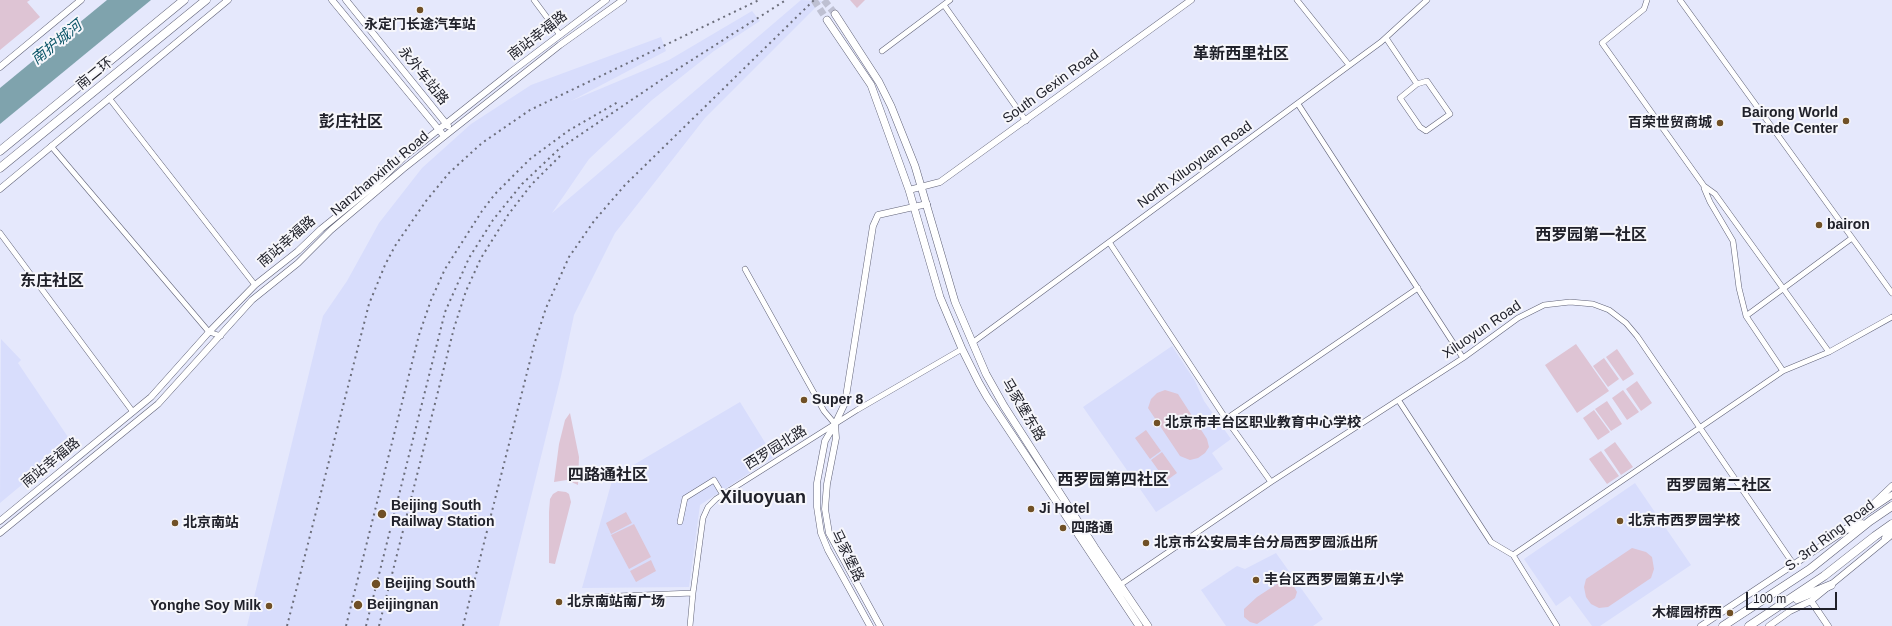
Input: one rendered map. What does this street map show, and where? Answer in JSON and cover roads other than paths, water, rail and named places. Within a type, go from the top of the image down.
[{"type":"highway","name":"南二环","points":[[0,151],[184,0]]},
{"type":"highway","name":"南二环","points":[[0,168],[206,0]]},
{"type":"highway","name":"S. 3rd Ring Road","points":[[1723,626],[1810,569],[1870,521],[1892,506]]},
{"type":"highway","points":[[1847,529],[1870,521]]},
{"type":"highway","name":"S. 3rd Ring Road","points":[[1749,626],[1824,576],[1874,536],[1892,526]]},
{"type":"highway","points":[[1890,537],[1892,526]]},
{"type":"highway","points":[[1781,606],[1831,585]]},
{"type":"main road","name":"马家堡东路","points":[[835,14],[879,82],[891,106],[927,204],[955,302],[986,374],[1004,406],[1118,587],[1148,626]]},
{"type":"main road","points":[[827,20],[871,85],[909,190],[940,297],[962,349],[987,397],[1118,587],[1139,626]]},
{"type":"street","points":[[0,67],[81,0]]},
{"type":"street","points":[[0,189],[228,0]]},
{"type":"street","name":"永外车站路","points":[[332,0],[444,136]]},
{"type":"street","name":"永外车站路","points":[[346,0],[452,130]]},
{"type":"street","points":[[534,0],[560,35]]},
{"type":"street","name":"南站幸福路","points":[[0,521],[152,397],[209,332],[255,285],[298,251],[321,229],[446,124],[606,0]]},
{"type":"street","name":"Nanzhanxinfu Road","points":[[221,336],[266,288],[298,263],[331,230],[403,169],[566,41],[623,0]]},
{"type":"street","points":[[882,50],[950,0]]},
{"type":"street","name":"South Gexin Road","points":[[909,190],[940,182],[1191,0]]},
{"type":"street","points":[[1297,0],[1349,65]]},
{"type":"street","name":"North Xiluoyuan Road","points":[[972,343],[1386,38],[1427,0]]},
{"type":"street","points":[[1647,0],[1644,9],[1602,42],[1704,186],[1710,202],[1733,241],[1739,288],[1746,316],[1783,371]]},
{"type":"street","points":[[1680,0],[1892,293]]},
{"type":"street","points":[[944,5],[1026,121]]},
{"type":"street","points":[[1386,38],[1417,84]]},
{"type":"street","points":[[1427,80],[1450,114],[1426,131],[1420,127],[1400,98],[1417,84],[1427,80]]},
{"type":"street","points":[[109,98],[255,285]]},
{"type":"street","points":[[1298,104],[1462,358]]},
{"type":"street","points":[[51,146],[209,332],[221,336]]},
{"type":"street","points":[[1704,186],[1715,194],[1782,289],[1829,352]]},
{"type":"street","points":[[914,206],[927,204]]},
{"type":"street","name":"马家堡路","points":[[870,626],[828,550],[821,532],[817,507],[817,483],[825,441],[836,424],[845,403],[873,226],[878,215],[914,206]]},
{"type":"street","points":[[0,233],[133,412]]},
{"type":"street","points":[[1746,316],[1852,238]]},
{"type":"street","points":[[1109,242],[1226,419],[1271,482]]},
{"type":"street","points":[[745,269],[824,411],[836,424]]},
{"type":"street","points":[[1226,419],[1418,288]]},
{"type":"street","name":"Xiluoyun Road","points":[[1118,587],[1271,482],[1399,401],[1518,318],[1544,305],[1570,302],[1593,304],[1608,310],[1626,323],[1637,336],[1794,565]]},
{"type":"street","points":[[1513,555],[1783,371],[1829,352],[1892,317]]},
{"type":"street","name":"南站幸福路","points":[[0,533],[152,409],[221,336]]},
{"type":"street","name":"西罗园北路","points":[[690,626],[703,518],[708,507],[724,494],[836,424],[962,349]]},
{"type":"street","points":[[1399,401],[1491,542],[1513,555],[1557,626]]},
{"type":"street","name":"马家堡路","points":[[836,424],[836,438],[827,484],[826,503],[829,533],[880,626]]},
{"type":"street","points":[[680,522],[685,498],[714,480],[724,494]]},
{"type":"street","points":[[1701,626],[1847,529],[1892,486]]},
{"type":"street","points":[[1862,515],[1892,495]]},
{"type":"street","points":[[1769,626],[1790,611],[1811,601],[1831,585],[1845,571],[1890,537]]},
{"type":"street","points":[[593,597],[693,593]]},
{"type":"street","points":[[1811,601],[1828,626]]},
{"type":"water","name":"南护城河","points":[[107,0],[151,0],[0,124],[0,88]]},
{"type":"tunnel","points":[[814,0],[827,20]]},
{"type":"tunnel","points":[[824,0],[835,14]]},
{"type":"railway","points":[[287,626],[369,304],[385,265],[395,246],[426,201],[449,173],[482,143],[530,110],[759,0]]},
{"type":"railway","points":[[366,626],[445,312],[469,258],[493,220],[522,184],[559,149],[673,72],[786,0]]},
{"type":"railway","points":[[463,626],[534,345],[546,308],[569,257],[594,221],[625,185],[814,0]]},
{"type":"railway","points":[[346,626],[419,335],[431,300],[445,269],[482,211],[495,194],[530,159],[568,131],[618,102]]},
{"type":"railway","points":[[379,626],[454,328],[466,291],[481,258],[508,215],[531,185],[561,155]]},
{"type":"place","name":"永定门长途汽车站","points":[[420,10]]},
{"type":"place","name":"Bairong World Trade Center","points":[[1846,121]]},
{"type":"place","name":"百荣世贸商城","points":[[1720,123]]},
{"type":"place","name":"bairon","points":[[1819,225]]},
{"type":"place","name":"Super 8","points":[[804,400]]},
{"type":"place","name":"北京市丰台区职业教育中心学校","points":[[1157,423]]},
{"type":"place","name":"Ji Hotel","points":[[1031,509]]},
{"type":"place","name":"Beijing South Railway Station","points":[[382,514]]},
{"type":"place","name":"北京市西罗园学校","points":[[1620,521]]},
{"type":"place","name":"北京南站","points":[[175,523]]},
{"type":"place","name":"四路通","points":[[1063,528]]},
{"type":"place","name":"北京市公安局丰台分局西罗园派出所","points":[[1146,543]]},
{"type":"place","name":"丰台区西罗园第五小学","points":[[1256,580]]},
{"type":"place","name":"Beijing South","points":[[376,584]]},
{"type":"place","name":"北京南站南广场","points":[[559,602]]},
{"type":"place","name":"Beijingnan","points":[[358,605]]},
{"type":"place","name":"Yonghe Soy Milk","points":[[269,606]]},
{"type":"place","name":"木樨园桥西","points":[[1730,613]]},
{"type":"district","name":"革新西里社区","points":[[1241,55]]},
{"type":"district","name":"彭庄社区","points":[[351,123]]},
{"type":"district","name":"西罗园第一社区","points":[[1591,236]]},
{"type":"district","name":"东庄社区","points":[[52,282]]},
{"type":"district","name":"四路通社区","points":[[608,476]]},
{"type":"district","name":"西罗园第四社区","points":[[1113,481]]},
{"type":"district","name":"西罗园第二社区","points":[[1719,486]]},
{"type":"district","name":"Xiluoyuan","points":[[763,498]]}]
